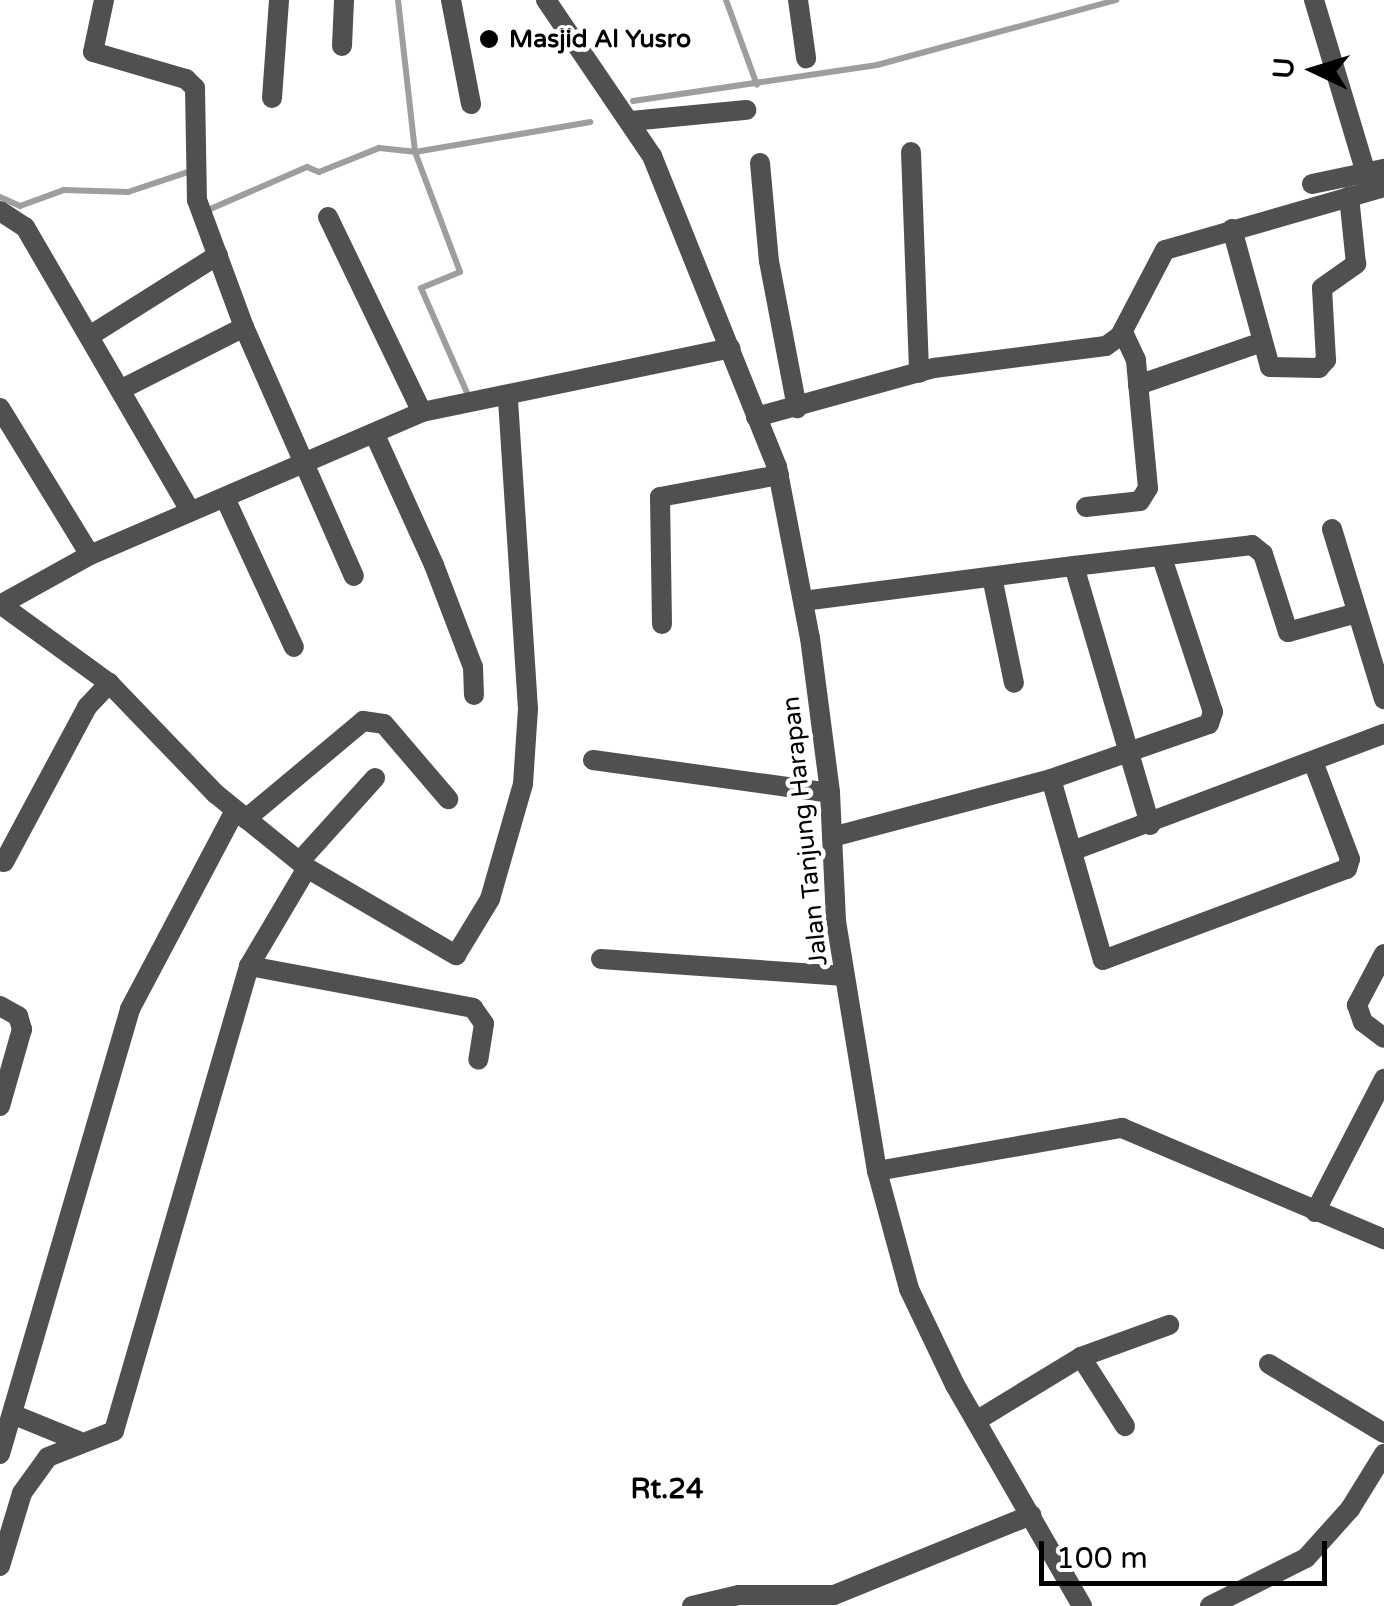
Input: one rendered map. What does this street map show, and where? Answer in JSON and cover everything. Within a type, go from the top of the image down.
[{"type":"street","points":[[104,0],[92,36],[97,55],[186,79],[195,88],[196,180],[218,255],[244,327],[354,576]]},
{"type":"street","points":[[272,98],[279,0]]},
{"type":"street","points":[[342,46],[344,0]]},
{"type":"street","points":[[451,0],[471,104]]},
{"type":"street","name":"Jalan Tanjung Harapan","points":[[546,0],[631,121],[658,168],[779,475],[803,601],[830,793],[844,976],[877,1170],[909,1289],[976,1422],[1082,1606]]},
{"type":"street","points":[[798,0],[806,58]]},
{"type":"street","points":[[1312,184],[1375,171],[1314,0]]},
{"type":"street","points":[[631,121],[746,110]]},
{"type":"street","points":[[911,152],[919,373]]},
{"type":"street","points":[[760,163],[769,262],[797,408]]},
{"type":"street","points":[[756,418],[919,373],[1096,350],[1123,332],[1161,254],[1232,228],[1384,187]]},
{"type":"street","points":[[1232,228],[1262,342],[1275,372],[1324,364],[1322,288],[1356,264],[1349,196]]},
{"type":"street","points":[[328,217],[422,412]]},
{"type":"street","points":[[4,218],[26,228],[190,511]]},
{"type":"street","points":[[91,335],[218,255]]},
{"type":"street","points":[[120,390],[244,327]]},
{"type":"street","points":[[1086,507],[1145,497],[1138,385],[1123,332]]},
{"type":"street","points":[[1138,385],[1262,342]]},
{"type":"street","points":[[508,396],[528,709],[523,784],[490,900],[454,956],[304,864],[241,815],[109,684],[1,606],[90,555],[422,412],[730,348]]},
{"type":"street","points":[[0,408],[90,555]]},
{"type":"street","points":[[375,435],[441,582],[473,667],[474,696]]},
{"type":"street","points":[[662,624],[660,497],[779,475]]},
{"type":"street","points":[[225,498],[294,647]]},
{"type":"street","points":[[1332,529],[1384,699]]},
{"type":"street","points":[[803,601],[1246,545],[1260,549],[1288,632],[1357,613]]},
{"type":"street","points":[[832,836],[1051,780],[1213,718],[1162,558]]},
{"type":"street","points":[[1074,566],[1150,825]]},
{"type":"street","points":[[992,577],[1014,683]]},
{"type":"street","points":[[4,862],[86,707],[109,684]]},
{"type":"street","points":[[0,1454],[130,1009],[241,815],[363,721],[384,724],[448,799]]},
{"type":"street","points":[[1072,851],[1314,764],[1384,734]]},
{"type":"street","points":[[593,760],[830,793]]},
{"type":"street","points":[[1051,780],[1100,958],[1192,931],[1349,868],[1314,764]]},
{"type":"street","points":[[0,1566],[7,1516],[48,1457],[78,1441],[106,1437],[116,1425],[249,966],[304,864],[375,778]]},
{"type":"street","points":[[1384,954],[1357,1005],[1362,1022],[1384,1038]]},
{"type":"street","points":[[601,958],[844,976]]},
{"type":"street","points":[[249,966],[473,1008],[484,1024],[478,1060]]},
{"type":"street","points":[[0,1006],[18,1016],[22,1029],[0,1106]]},
{"type":"street","points":[[1315,1212],[1384,1079]]},
{"type":"street","points":[[877,1170],[1122,1128],[1384,1239]]},
{"type":"street","points":[[976,1422],[1081,1357],[1169,1325]]},
{"type":"street","points":[[1081,1357],[1125,1426]]},
{"type":"street","points":[[1269,1364],[1384,1433]]},
{"type":"street","points":[[12,1414],[78,1441]]},
{"type":"street","points":[[1210,1606],[1306,1558],[1350,1509],[1384,1454]]},
{"type":"street","points":[[692,1606],[739,1594],[834,1596],[1031,1515]]},
{"type":"waterway","points":[[398,0],[415,152],[460,272],[421,288],[467,393]]},
{"type":"waterway","points":[[726,0],[757,85]]},
{"type":"waterway","points":[[633,101],[877,65],[1116,0]]},
{"type":"waterway","points":[[206,205],[208,210],[307,167],[319,172],[379,148],[415,152],[590,122]]},
{"type":"waterway","points":[[0,197],[20,206],[64,190],[128,192],[191,171]]},
{"type":"place","name":"Masjid Al Yusro","points":[[489,39]]},
{"type":"district","name":"Rt.24","points":[[667,1489]]}]
